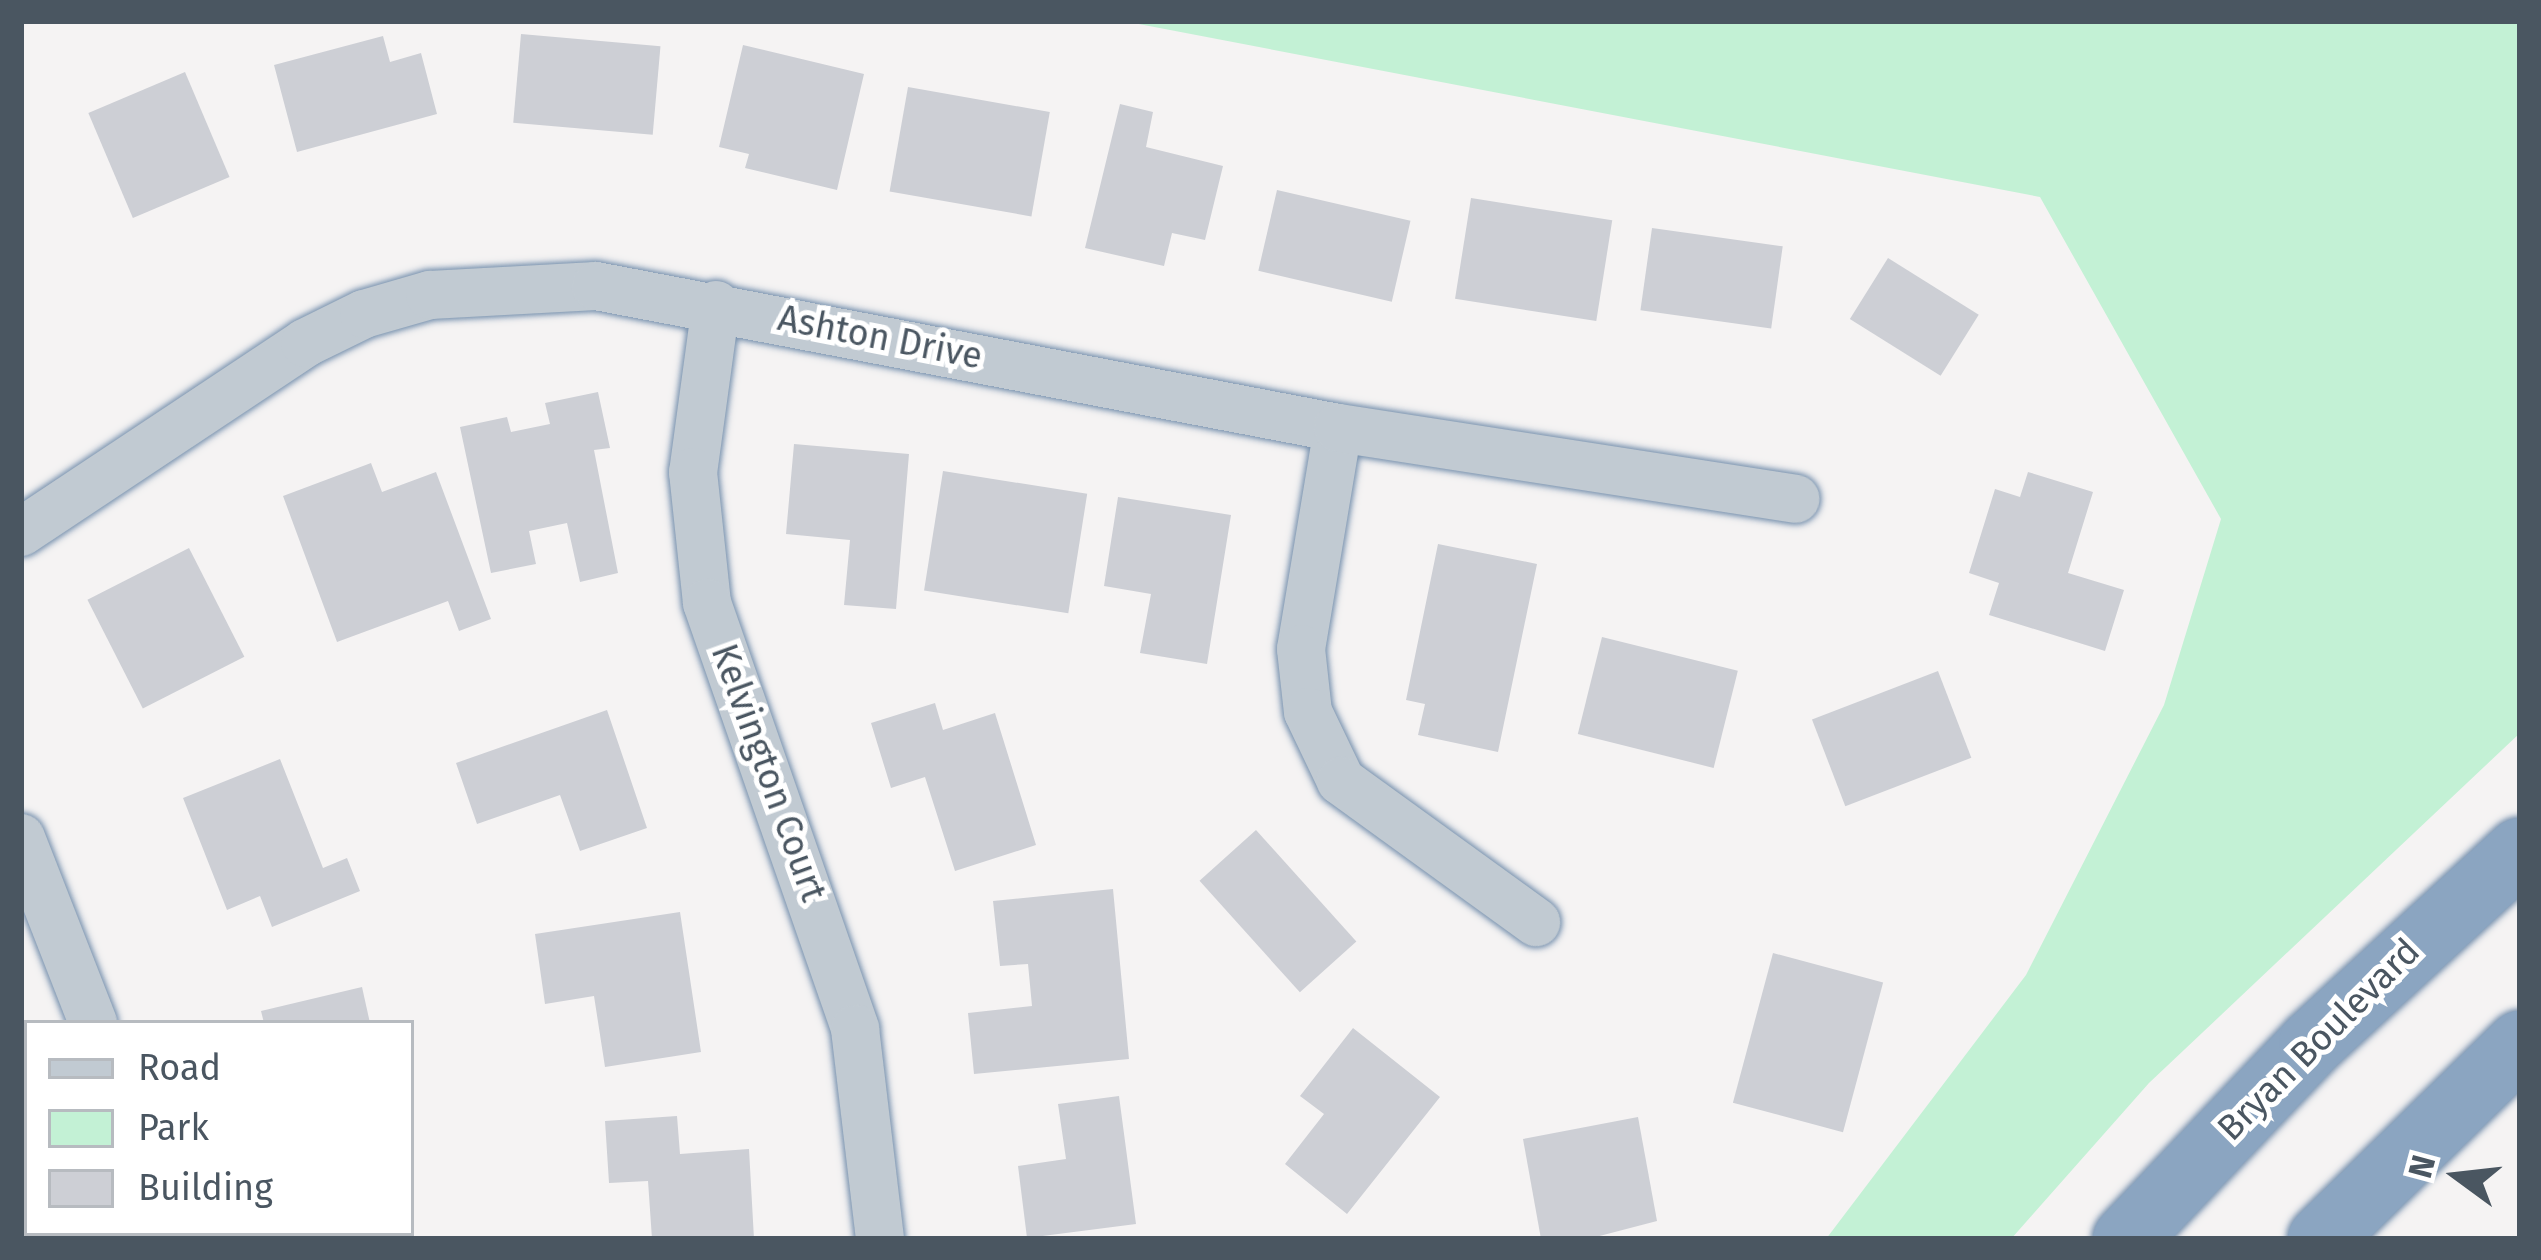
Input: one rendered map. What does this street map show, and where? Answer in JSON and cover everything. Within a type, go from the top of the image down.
[{"type":"highway","name":"Bryan Boulevard","points":[[2126,1239],[2312,1042],[2520,850]]},
{"type":"highway","points":[[2321,1239],[2520,1044]]},
{"type":"street","name":"Ashton Drive","points":[[21,532],[305,343],[364,314],[507,288],[596,286],[716,305],[1338,428],[1796,499]]},
{"type":"street","name":"Kelvington Court","points":[[716,305],[693,472],[707,603],[855,1029],[880,1239]]},
{"type":"street","points":[[1338,428],[1301,649],[1308,712],[1341,781],[1536,922]]},
{"type":"street","points":[[21,838],[92,1020]]},
{"type":"green space","points":[[1123,21],[2520,21],[2520,733],[2149,1083],[2011,1239],[1826,1239],[2026,975],[2164,705],[2221,519],[2040,197]]},
{"type":"building","points":[[521,34],[660,46],[653,135],[513,123]]},
{"type":"building","points":[[383,36],[390,62],[421,53],[437,114],[297,152],[274,65]]},
{"type":"building","points":[[743,45],[864,74],[837,190],[745,168],[749,154],[719,147]]},
{"type":"building","points":[[185,72],[230,177],[133,218],[88,113]]},
{"type":"building","points":[[908,87],[1050,112],[1031,216],[890,191]]},
{"type":"building","points":[[1120,104],[1153,112],[1146,147],[1223,166],[1205,240],[1172,233],[1164,266],[1085,248]]},
{"type":"building","points":[[1277,190],[1410,221],[1392,302],[1258,271]]},
{"type":"building","points":[[1471,198],[1612,220],[1596,321],[1455,299]]},
{"type":"building","points":[[1652,228],[1783,246],[1771,329],[1640,310]]},
{"type":"building","points":[[1888,258],[1979,315],[1941,376],[1850,319]]},
{"type":"building","points":[[598,392],[610,448],[594,450],[618,573],[580,582],[567,523],[529,531],[536,564],[491,573],[460,427],[507,417],[511,432],[550,424],[545,403]]},
{"type":"building","points":[[794,444],[909,454],[896,609],[844,605],[850,540],[786,534]]},
{"type":"building","points":[[371,463],[382,492],[436,472],[491,619],[459,631],[448,601],[337,642],[283,496]]},
{"type":"building","points":[[943,471],[1087,494],[1068,613],[924,591]]},
{"type":"building","points":[[2028,472],[2093,492],[2068,573],[2124,590],[2105,651],[1989,615],[1999,583],[1969,573],[1995,489],[2020,497]]},
{"type":"building","points":[[1118,497],[1231,515],[1207,664],[1140,653],[1151,594],[1104,586]]},
{"type":"building","points":[[1438,544],[1537,564],[1498,752],[1418,735],[1425,704],[1406,700]]},
{"type":"building","points":[[189,548],[244,657],[143,708],[87,600]]},
{"type":"building","points":[[1602,637],[1738,671],[1714,768],[1578,734]]},
{"type":"building","points":[[1938,671],[1971,758],[1845,806],[1812,719]]},
{"type":"building","points":[[935,703],[943,730],[995,713],[1036,845],[955,871],[925,777],[891,788],[871,723]]},
{"type":"building","points":[[607,710],[647,828],[580,851],[560,795],[477,824],[456,763]]},
{"type":"building","points":[[280,759],[323,868],[347,858],[360,891],[272,927],[260,896],[227,910],[183,798]]},
{"type":"building","points":[[1256,830],[1356,941],[1300,992],[1200,881]]},
{"type":"building","points":[[1113,889],[1129,1059],[974,1074],[968,1013],[1032,1006],[1028,964],[1000,966],[993,901]]},
{"type":"building","points":[[680,912],[701,1052],[605,1067],[594,996],[545,1004],[535,934]]},
{"type":"building","points":[[1773,953],[1883,983],[1843,1132],[1733,1103]]},
{"type":"building","points":[[362,987],[369,1020],[263,1020],[261,1011]]},
{"type":"building","points":[[1353,1028],[1440,1097],[1347,1214],[1285,1164],[1324,1114],[1300,1096]]},
{"type":"building","points":[[1119,1096],[1136,1224],[1027,1238],[1018,1166],[1066,1159],[1058,1104]]},
{"type":"building","points":[[677,1116],[680,1154],[749,1149],[754,1239],[652,1239],[648,1181],[609,1183],[605,1121]]},
{"type":"building","points":[[1638,1117],[1657,1221],[1588,1239],[1541,1239],[1523,1139]]}]
